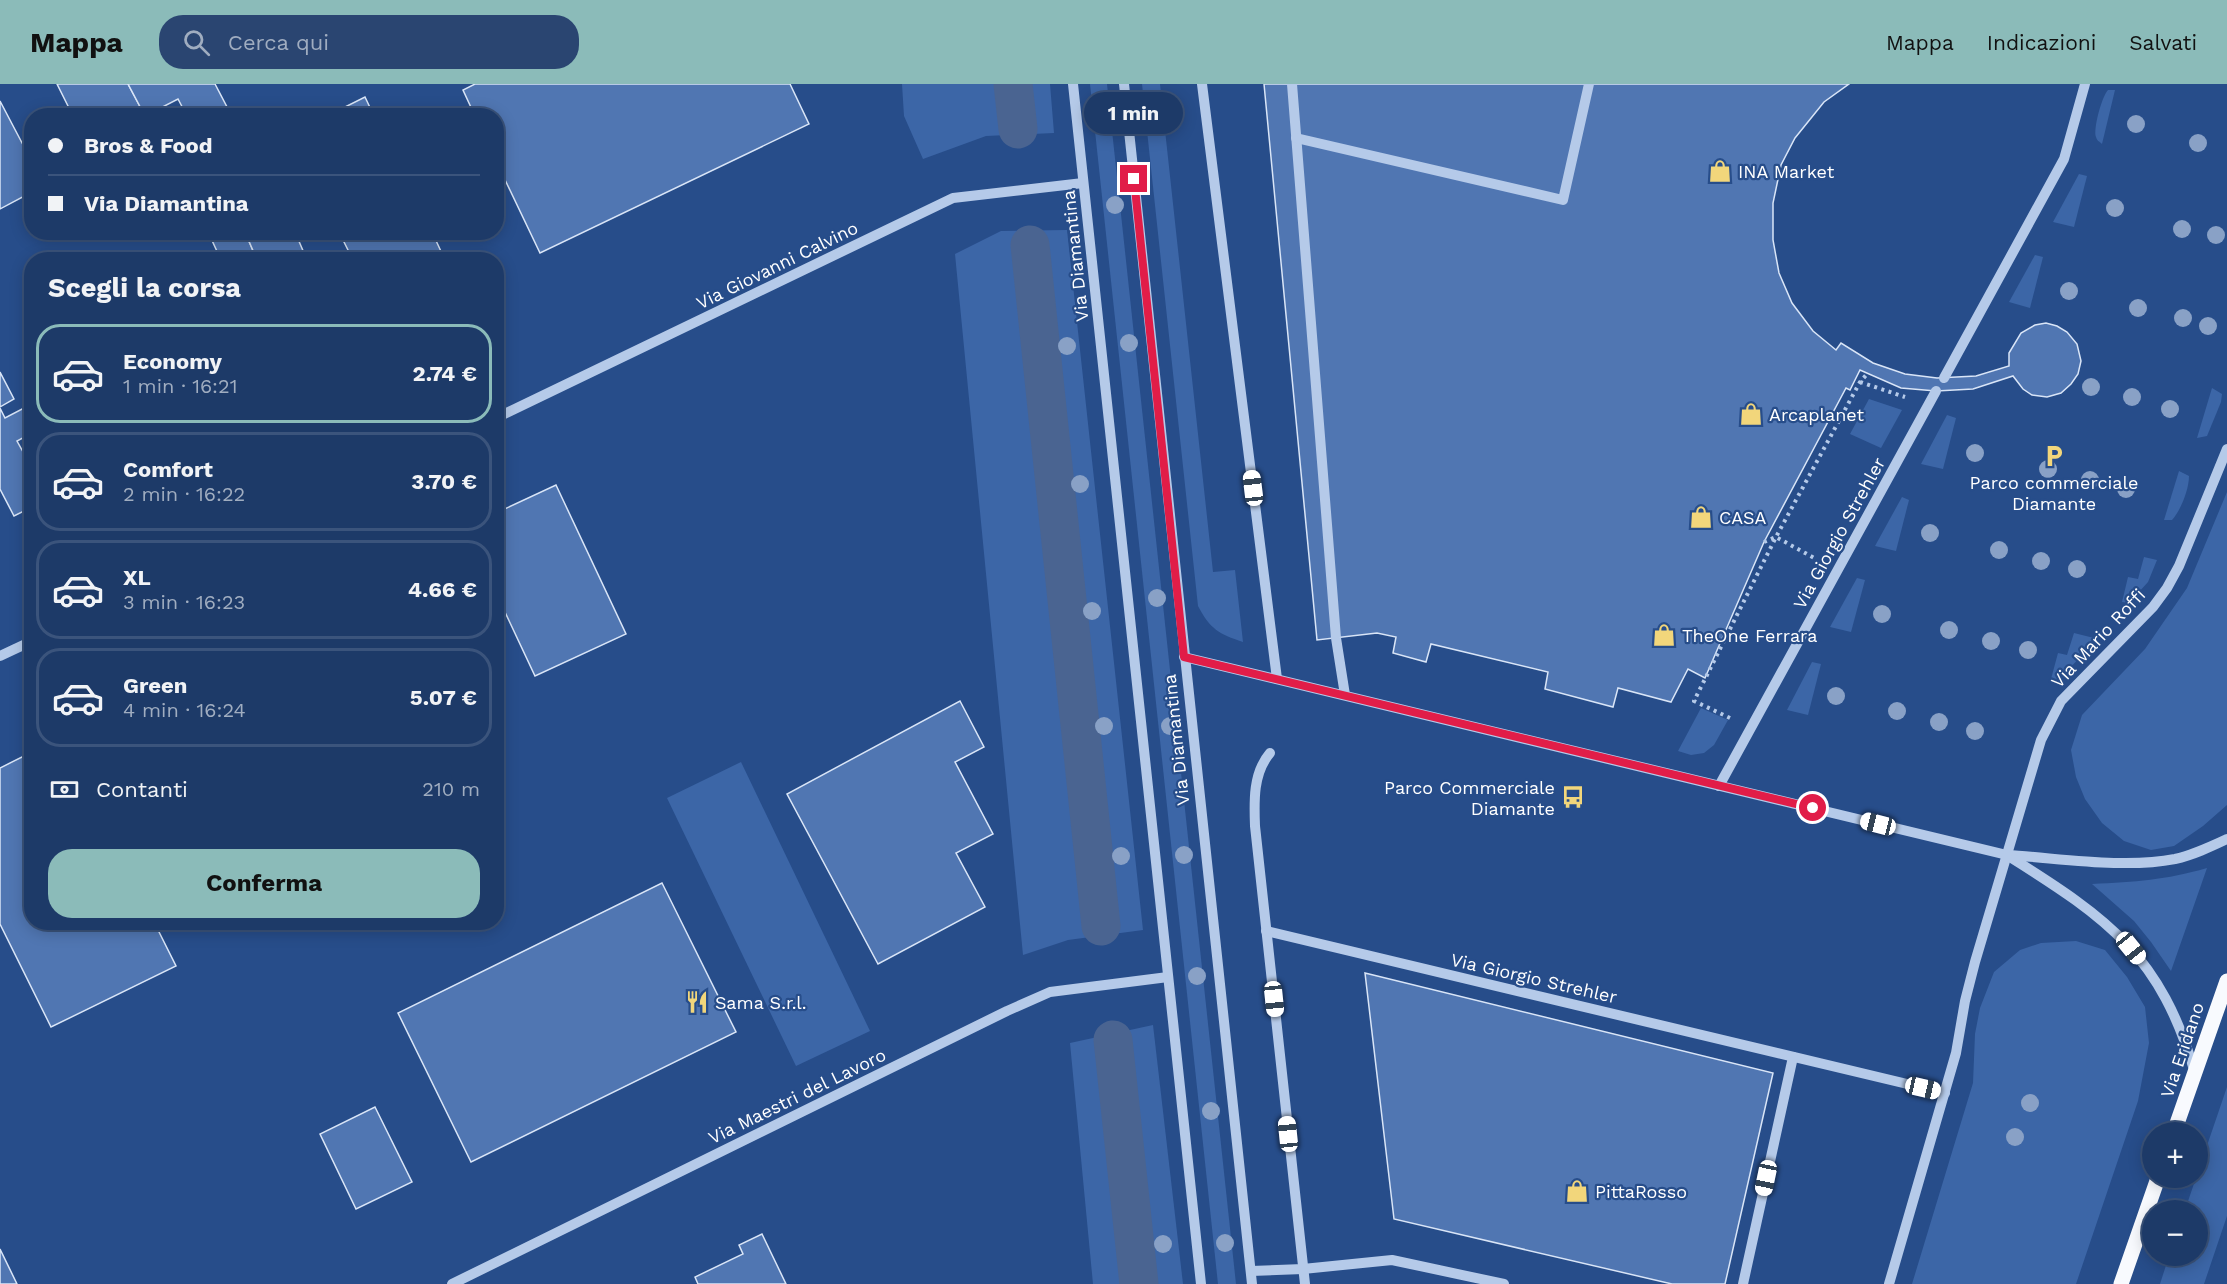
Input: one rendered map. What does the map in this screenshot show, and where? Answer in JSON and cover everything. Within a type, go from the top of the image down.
[{"type":"main road","name":"Via Eridano","points":[[2178,1122],[2227,981]]},
{"type":"main road","points":[[2121,1284],[2155,1188]]},
{"type":"street","name":"Via Diamantina","points":[[1073,84],[1201,1284]]},
{"type":"street","name":"Via Diamantina","points":[[1124,84],[1252,1284]]},
{"type":"street","points":[[1202,84],[1277,679]]},
{"type":"street","points":[[1292,84],[1336,638],[1345,695]]},
{"type":"street","points":[[1296,138],[1563,200],[1589,84]]},
{"type":"street","points":[[1944,378],[2064,159],[2085,84]]},
{"type":"street","name":"Via Giovanni Calvino","points":[[504,414],[953,198],[1083,183]]},
{"type":"street","name":"Via Giorgio Strehler","points":[[1719,786],[1936,391]]},
{"type":"street","name":"Via Mario Roffi","points":[[2007,855],[2041,740],[2061,701],[2152,607],[2167,588],[2179,566],[2227,449]]},
{"type":"street","points":[[0,656],[24,645]]},
{"type":"street","points":[[1184,657],[2007,855],[2109,861],[2159,861],[2193,854],[2227,839]]},
{"type":"street","points":[[1270,753],[1259,773],[1254,793],[1254,808],[1305,1284]]},
{"type":"street","points":[[2007,855],[2080,902],[2131,948],[2156,981],[2170,1005],[2195,1073]]},
{"type":"street","points":[[1889,1284],[1945,1093],[1961,1034],[1965,1001],[1975,962],[2007,855]]},
{"type":"street","name":"Via Giorgio Strehler","points":[[1266,932],[1945,1093]]},
{"type":"street","name":"Via Maestri del Lavoro","points":[[452,1284],[1050,992],[1168,976]]},
{"type":"street","points":[[1743,1284],[1793,1057]]},
{"type":"street","points":[[1251,1271],[1303,1269],[1392,1260],[1504,1284]]},
{"type":"path","points":[[1750,726],[1694,701],[1776,537],[1860,382],[1867,374]]},
{"type":"path","points":[[1860,382],[1929,405]]},
{"type":"path","points":[[1764,542],[1776,537]]},
{"type":"path","points":[[1776,537],[1837,570]]},
{"type":"shaded area","points":[[902,84],[1050,84],[1054,133],[986,136],[923,159],[904,116]]},
{"type":"shaded area","points":[[1090,84],[1107,84],[1236,1284],[1218,1284]]},
{"type":"shaded area","points":[[1142,84],[1160,84],[1213,572],[1235,570],[1243,642],[1216,630],[1198,606]]},
{"type":"shaded area","points":[[2108,90],[2115,90],[2102,144],[2096,138],[2095,133],[2101,105]]},
{"type":"shaded area","points":[[2079,174],[2087,176],[2074,227],[2053,222]]},
{"type":"shaded area","points":[[1067,230],[1143,930],[1068,940],[1023,955],[955,254],[1001,231]]},
{"type":"shaded area","points":[[2035,255],[2043,257],[2030,308],[2009,302]]},
{"type":"shaded area","points":[[2212,388],[2222,394],[2221,402],[2207,436],[2197,438]]},
{"type":"shaded area","points":[[1869,399],[1902,410],[1881,448],[1850,434]]},
{"type":"shaded area","points":[[1947,415],[1956,418],[1943,469],[1921,464]]},
{"type":"shaded area","points":[[2179,471],[2189,476],[2186,493],[2172,520],[2164,520]]},
{"type":"shaded area","points":[[2227,492],[2227,805],[2203,826],[2174,846],[2151,850],[2124,841],[2102,823],[2085,799],[2076,777],[2071,750],[2082,715],[2145,649],[2187,588]]},
{"type":"shaded area","points":[[1902,497],[1909,500],[1896,551],[1875,546]]},
{"type":"shaded area","points":[[2144,557],[2157,560],[2148,582],[2129,603],[2122,602],[2128,577],[2138,579]]},
{"type":"shaded area","points":[[1857,578],[1865,580],[1851,632],[1830,627]]},
{"type":"shaded area","points":[[2074,633],[2098,639],[2058,680],[2051,679],[2058,653],[2067,655]]},
{"type":"shaded area","points":[[1812,662],[1821,664],[1808,715],[1787,710]]},
{"type":"shaded area","points":[[1701,708],[1728,720],[1714,745],[1704,753],[1691,755],[1678,751]]},
{"type":"shaded area","points":[[741,762],[870,1031],[796,1066],[667,798]]},
{"type":"shaded area","points":[[2207,868],[2171,971],[2134,921],[2092,884],[2150,880]]},
{"type":"shaded area","points":[[2076,941],[2105,950],[2127,977],[2145,1007],[2149,1043],[2138,1101],[2076,1284],[1912,1284],[1973,1083],[1975,1034],[1980,1008],[1994,972],[2020,950],[2041,943]]},
{"type":"shaded area","points":[[1153,1025],[1183,1284],[1093,1284],[1070,1043]]},
{"type":"shaded area","points":[[2227,1087],[2227,1216],[2204,1284],[2160,1284],[2166,1266],[2208,1266],[2208,1200],[2188,1200],[2193,1188],[2208,1188],[2208,1143]]},
{"type":"building","points":[[57,84],[128,84],[141,108],[69,108]]},
{"type":"building","points":[[128,84],[215,84],[227,107],[183,108],[178,99],[161,108],[141,108]]},
{"type":"building","points":[[475,84],[790,84],[809,124],[540,253],[504,178],[504,108],[471,108],[463,90]]},
{"type":"building","points":[[1264,84],[1849,84],[1824,102],[1795,138],[1781,165],[1773,203],[1773,240],[1779,273],[1792,303],[1813,331],[1836,350],[1841,343],[1873,363],[1905,374],[1937,378],[1976,376],[2009,366],[2009,353],[2021,333],[2035,325],[2046,323],[2067,332],[2077,344],[2081,361],[2078,374],[2061,393],[2047,397],[2032,395],[2023,389],[2013,376],[1973,389],[1936,391],[1901,388],[1860,370],[1850,390],[1846,388],[1764,542],[1705,678],[1688,669],[1671,702],[1618,688],[1613,707],[1545,689],[1548,672],[1431,644],[1426,662],[1393,653],[1396,637],[1377,633],[1317,640]]},
{"type":"building","points":[[365,97],[370,108],[343,108]]},
{"type":"building","points":[[0,101],[24,147],[24,196],[0,209]]},
{"type":"building","points":[[212,240],[248,240],[254,252],[217,252]]},
{"type":"building","points":[[248,240],[298,240],[304,252],[254,252]]},
{"type":"building","points":[[343,240],[436,240],[441,252],[349,252]]},
{"type":"building","points":[[0,372],[14,399],[0,407]]},
{"type":"building","points":[[0,408],[5,418],[24,408],[24,437],[17,441],[24,454],[24,511],[14,516],[0,489]]},
{"type":"building","points":[[556,485],[626,634],[535,676],[504,610],[504,509]]},
{"type":"building","points":[[960,701],[984,747],[955,762],[993,834],[956,853],[985,907],[878,964],[787,794]]},
{"type":"building","points":[[24,756],[24,930],[158,930],[176,966],[51,1027],[0,924],[0,768]]},
{"type":"building","points":[[662,883],[736,1032],[471,1162],[398,1013]]},
{"type":"building","points":[[1365,973],[1773,1073],[1725,1284],[1672,1284],[1394,1219]]},
{"type":"building","points":[[375,1107],[412,1182],[356,1209],[320,1134]]},
{"type":"building","points":[[762,1234],[786,1284],[698,1284],[695,1277],[743,1254],[739,1245]]},
{"type":"building","points":[[0,1249],[17,1284],[0,1284]]},
{"type":"waterway","points":[[1013,84],[1018,129]]},
{"type":"waterway","points":[[1030,245],[1101,926]]},
{"type":"waterway","points":[[1113,1040],[1139,1284]]},
{"type":"place","name":"INA Market","points":[[1720,171]]},
{"type":"place","name":"Arcaplanet","points":[[1751,414]]},
{"type":"place","name":"Parco commerciale Diamante","points":[[2054,456]]},
{"type":"place","name":"CASA","points":[[1701,517]]},
{"type":"place","name":"TheOne Ferrara","points":[[1664,635]]},
{"type":"place","name":"Parco Commerciale Diamante","points":[[1573,797]]},
{"type":"place","name":"Sama S.r.l.","points":[[697,1002]]},
{"type":"place","name":"PittaRosso","points":[[1577,1191]]},
{"type":"route","points":[[1134,179],[1184,657],[1813,808]]}]
